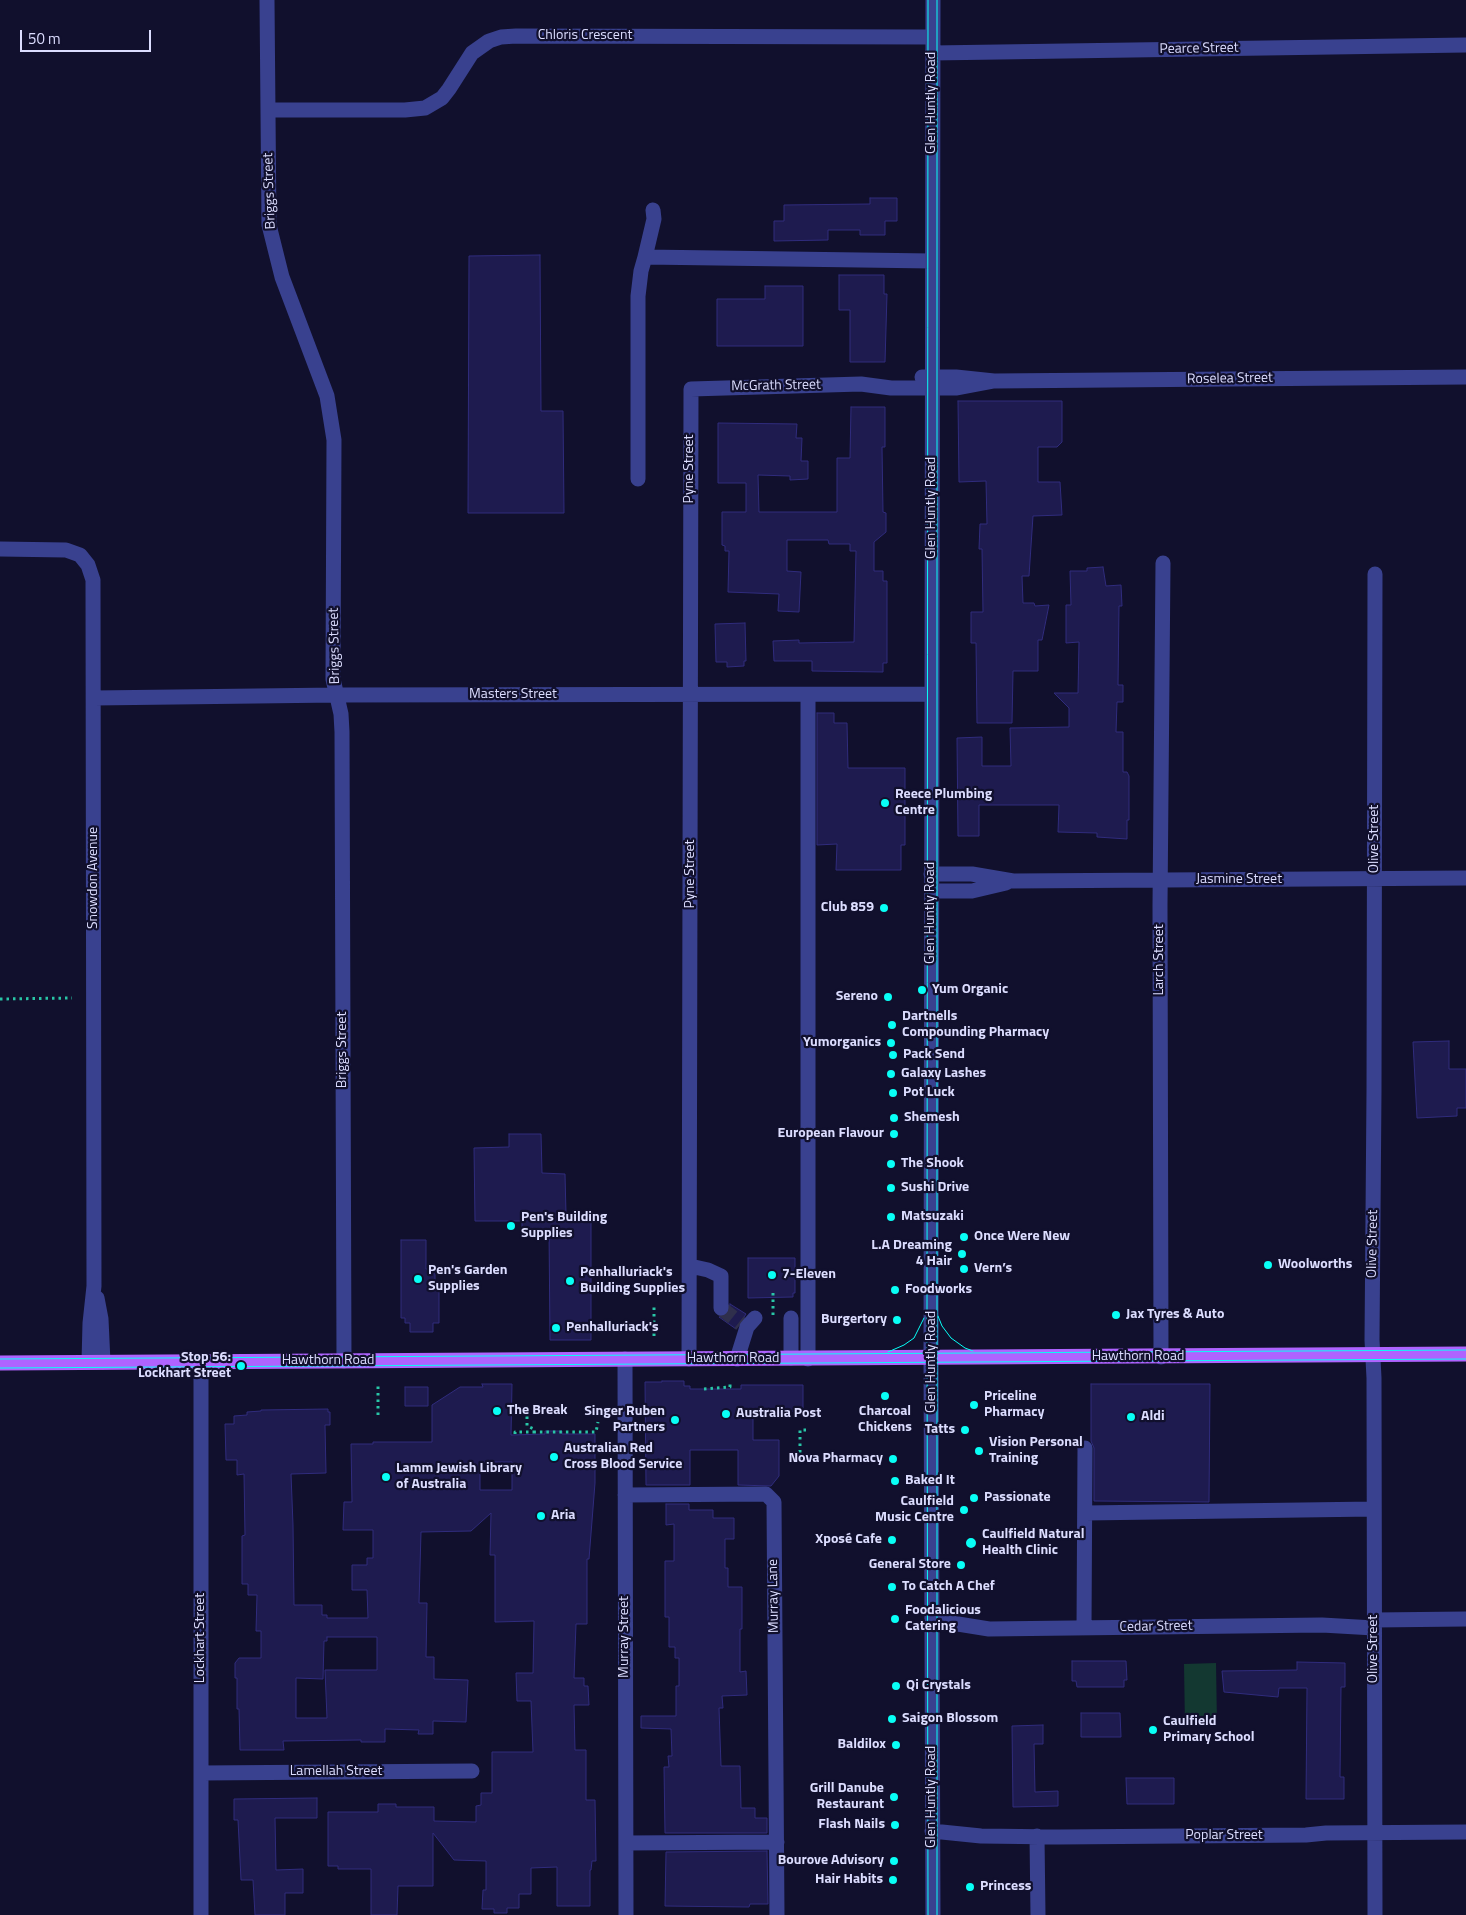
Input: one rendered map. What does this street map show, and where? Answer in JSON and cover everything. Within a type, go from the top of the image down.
[{"type":"main road","name":"Hawthorn Road","points":[[0,1363],[1466,1354]]},
{"type":"street","name":"Briggs Street","points":[[267,0],[269,225],[282,276],[327,396],[334,440],[333,679],[341,714],[344,1361]]},
{"type":"street","name":"Glen Huntly Road","points":[[932,1915],[931,874],[933,0]]},
{"type":"street","name":"Chloris Crescent","points":[[268,110],[405,110],[425,108],[442,98],[465,63],[480,46],[489,41],[508,36],[932,37]]},
{"type":"street","name":"Pearce Street","points":[[932,53],[1466,45]]},
{"type":"street","points":[[638,479],[638,296],[641,271],[654,219],[653,210]]},
{"type":"street","points":[[645,257],[932,261]]},
{"type":"street","name":"Roselea Street","points":[[932,382],[957,388],[994,381],[1466,376]]},
{"type":"street","name":"McGrath Street","points":[[691,389],[861,384],[891,388],[932,382]]},
{"type":"street","name":"Pyne Street","points":[[690,1359],[691,389]]},
{"type":"street","name":"Snowdon Avenue","points":[[0,549],[66,550],[80,554],[88,565],[93,580],[94,1286],[101,1319],[96,1362]]},
{"type":"street","name":"Larch Street","points":[[1161,1356],[1163,563]]},
{"type":"street","name":"Olive Street","points":[[1375,574],[1372,1355],[1375,1915]]},
{"type":"street","name":"Masters Street","points":[[94,698],[337,695],[932,694]]},
{"type":"street","points":[[808,695],[808,1359]]},
{"type":"street","name":"Jasmine Street","points":[[931,874],[972,874],[1013,881],[1466,878]]},
{"type":"street","name":"Jasmine Street","points":[[931,892],[972,891],[1013,881]]},
{"type":"street","points":[[690,1266],[708,1270],[721,1276],[722,1308]]},
{"type":"street","points":[[790,1318],[791,1358]]},
{"type":"street","points":[[737,1359],[748,1323]]},
{"type":"street","name":"Murray Street","points":[[626,1359],[626,1915]]},
{"type":"street","name":"Lockhart Street","points":[[201,1362],[201,1915]]},
{"type":"street","points":[[1084,1628],[1085,1448]]},
{"type":"street","name":"Murray Lane","points":[[625,1495],[766,1494],[774,1502],[777,1915]]},
{"type":"street","points":[[1085,1514],[1374,1509]]},
{"type":"street","name":"Cedar Street","points":[[932,1637],[989,1629],[1322,1625],[1374,1620],[1466,1619]]},
{"type":"street","name":"Cedar Street","points":[[932,1620],[989,1629]]},
{"type":"street","name":"Lamellah Street","points":[[201,1773],[472,1771]]},
{"type":"street","name":"Poplar Street","points":[[932,1837],[1306,1835],[1466,1832]]},
{"type":"street","points":[[1037,1836],[1038,1915]]},
{"type":"street","points":[[626,1843],[777,1842]]},
{"type":"path","points":[[0,998],[72,998]]},
{"type":"path","points":[[773,1293],[773,1318]]},
{"type":"path","points":[[654,1307],[654,1336]]},
{"type":"path","points":[[704,1389],[730,1387],[730,1383]]},
{"type":"path","points":[[378,1385],[378,1415]]},
{"type":"path","points":[[527,1410],[528,1426],[534,1429],[534,1432]]},
{"type":"path","points":[[515,1434],[515,1432],[596,1432],[598,1422]]},
{"type":"path","points":[[800,1459],[800,1430],[806,1430]]},
{"type":"green space","points":[[1216,1663],[1217,1726],[1185,1727],[1184,1664]]},
{"type":"building","points":[[870,198],[897,198],[897,221],[885,221],[885,235],[860,235],[860,230],[828,230],[828,240],[774,241],[774,221],[784,221],[784,205],[870,204]]},
{"type":"building","points":[[540,255],[541,411],[563,411],[564,513],[468,513],[469,256]]},
{"type":"building","points":[[839,275],[884,275],[884,294],[887,294],[885,362],[850,362],[850,310],[839,310]]},
{"type":"building","points":[[765,286],[803,286],[803,346],[717,346],[717,299],[765,299]]},
{"type":"building","points":[[958,401],[1062,401],[1062,442],[1057,447],[1038,447],[1038,482],[1060,482],[1062,515],[1033,516],[1029,576],[1022,576],[1023,603],[1034,603],[1035,606],[1049,605],[1042,640],[1038,640],[1038,671],[1013,671],[1012,723],[977,723],[976,643],[971,643],[971,612],[983,612],[982,549],[979,549],[980,524],[987,524],[986,481],[959,482]]},
{"type":"building","points":[[851,407],[885,407],[885,447],[882,447],[883,512],[886,513],[886,532],[874,542],[874,571],[883,571],[883,581],[887,581],[887,663],[883,663],[883,672],[812,671],[812,661],[774,661],[773,641],[799,640],[799,643],[854,642],[856,551],[850,551],[850,544],[829,544],[828,540],[787,540],[787,571],[801,572],[799,612],[778,611],[779,594],[728,592],[729,551],[725,551],[725,546],[722,545],[722,512],[746,512],[746,483],[718,483],[718,423],[797,424],[796,438],[802,438],[801,461],[808,461],[808,479],[790,480],[790,476],[758,475],[759,512],[837,512],[837,458],[850,458]]},
{"type":"building","points":[[1103,567],[1106,586],[1121,585],[1122,606],[1119,606],[1118,685],[1123,685],[1123,702],[1117,702],[1116,732],[1123,732],[1123,772],[1127,772],[1129,776],[1127,839],[1097,837],[1097,833],[1058,832],[1059,805],[979,805],[979,836],[958,836],[957,738],[982,737],[982,766],[1011,766],[1010,728],[1069,727],[1069,708],[1054,693],[1078,693],[1079,642],[1066,643],[1066,605],[1071,605],[1070,571],[1087,571],[1087,568]]},
{"type":"building","points":[[745,623],[746,661],[744,661],[744,666],[727,667],[727,662],[716,662],[715,624]]},
{"type":"building","points":[[817,713],[834,713],[834,723],[847,723],[848,768],[905,768],[905,845],[901,845],[901,870],[836,870],[837,844],[817,845]]},
{"type":"building","points":[[1449,1041],[1449,1069],[1466,1069],[1466,1108],[1457,1108],[1457,1116],[1417,1118],[1413,1042]]},
{"type":"building","name":"Penhalluriack's Building Supplies","points":[[509,1134],[541,1134],[542,1173],[565,1174],[566,1214],[591,1213],[591,1340],[550,1340],[549,1230],[522,1230],[522,1221],[475,1221],[474,1148],[509,1147]]},
{"type":"building","name":"Pen's Garden Supplies","points":[[401,1240],[426,1240],[426,1269],[435,1269],[435,1289],[439,1289],[439,1323],[433,1323],[433,1332],[410,1332],[410,1323],[405,1323],[405,1318],[401,1318]]},
{"type":"building","name":"7-Eleven","points":[[748,1258],[795,1258],[795,1293],[793,1293],[793,1297],[748,1298]]},
{"type":"building","points":[[730,1304],[746,1314],[736,1329],[719,1317],[729,1313]]},
{"type":"building","points":[[684,1381],[684,1386],[690,1386],[690,1389],[741,1389],[741,1385],[803,1385],[803,1411],[753,1412],[753,1440],[779,1440],[779,1476],[771,1486],[738,1485],[738,1450],[690,1450],[690,1485],[646,1485],[645,1382]]},
{"type":"building","points":[[482,1384],[512,1384],[511,1435],[545,1434],[545,1431],[562,1431],[562,1434],[595,1434],[595,1483],[589,1559],[587,1559],[587,1624],[576,1624],[574,1678],[584,1678],[584,1686],[588,1686],[589,1705],[574,1705],[575,1750],[586,1750],[586,1800],[595,1800],[596,1861],[592,1861],[590,1870],[590,1906],[557,1906],[557,1867],[531,1868],[531,1894],[519,1894],[519,1908],[507,1908],[507,1913],[494,1913],[494,1909],[482,1909],[483,1890],[486,1890],[486,1861],[454,1860],[433,1833],[433,1886],[398,1886],[397,1915],[371,1915],[371,1869],[338,1869],[338,1866],[328,1866],[328,1812],[378,1812],[378,1804],[396,1804],[396,1807],[434,1807],[434,1821],[476,1822],[476,1806],[481,1805],[481,1793],[492,1793],[492,1752],[533,1752],[531,1701],[517,1701],[516,1673],[533,1673],[534,1621],[495,1622],[495,1555],[490,1555],[491,1513],[471,1531],[421,1532],[419,1603],[427,1603],[426,1657],[434,1657],[434,1679],[468,1680],[466,1722],[433,1721],[433,1734],[418,1734],[419,1730],[385,1729],[385,1742],[361,1742],[361,1740],[283,1741],[284,1750],[240,1750],[235,1663],[239,1658],[261,1658],[261,1631],[256,1631],[257,1595],[248,1595],[248,1584],[242,1584],[242,1536],[245,1535],[244,1474],[237,1475],[237,1460],[226,1460],[225,1424],[234,1424],[234,1416],[247,1415],[247,1412],[328,1409],[328,1412],[330,1412],[330,1425],[325,1425],[326,1473],[291,1474],[294,1605],[322,1605],[322,1615],[327,1615],[327,1618],[368,1618],[367,1590],[352,1590],[352,1565],[367,1565],[367,1558],[373,1558],[373,1530],[343,1530],[344,1502],[352,1502],[351,1444],[432,1442],[432,1405],[460,1387],[483,1387]],"holes":[[[480,1462],[512,1462],[512,1490],[480,1490]],[[327,1637],[377,1637],[377,1670],[325,1670],[327,1718],[296,1718],[296,1678],[323,1679],[324,1641],[327,1641]]]},
{"type":"building","points":[[1091,1384],[1210,1384],[1209,1502],[1094,1501]]},
{"type":"building","points":[[405,1387],[428,1387],[428,1406],[405,1406]]},
{"type":"building","points":[[666,1504],[689,1504],[689,1510],[713,1510],[713,1518],[734,1518],[734,1539],[725,1539],[725,1568],[728,1568],[728,1587],[742,1587],[740,1672],[746,1671],[747,1695],[722,1696],[723,1708],[719,1708],[721,1766],[740,1766],[741,1808],[755,1808],[755,1818],[767,1818],[767,1833],[665,1833],[664,1767],[669,1767],[668,1756],[672,1756],[671,1729],[641,1728],[641,1716],[676,1716],[676,1686],[679,1686],[679,1658],[675,1658],[675,1647],[669,1647],[669,1617],[665,1617],[665,1561],[674,1561],[674,1524],[666,1525]]},
{"type":"building","points":[[1072,1661],[1126,1661],[1127,1680],[1124,1680],[1124,1687],[1077,1687],[1076,1681],[1072,1681]]},
{"type":"building","points":[[1297,1662],[1345,1663],[1345,1687],[1341,1687],[1340,1777],[1344,1777],[1344,1799],[1306,1799],[1307,1688],[1279,1688],[1278,1697],[1224,1692],[1222,1671],[1297,1670]]},
{"type":"building","points":[[1081,1713],[1120,1713],[1121,1737],[1081,1737]]},
{"type":"building","points":[[1043,1725],[1043,1744],[1034,1744],[1035,1792],[1058,1791],[1058,1806],[1013,1807],[1012,1726]]},
{"type":"building","points":[[1126,1778],[1174,1778],[1174,1804],[1127,1804]]},
{"type":"building","points":[[317,1798],[317,1818],[275,1818],[276,1870],[303,1869],[303,1893],[285,1893],[285,1915],[255,1915],[253,1880],[241,1880],[238,1820],[234,1820],[234,1799]]},
{"type":"building","points":[[767,1851],[768,1904],[750,1904],[749,1907],[665,1906],[666,1852]]},
{"type":"tunnel","points":[[721,1308],[741,1324]]},
{"type":"tram line","points":[[928,0],[928,1915]]},
{"type":"tram line","points":[[937,0],[937,1915]]},
{"type":"tram line","points":[[938,1316],[942,1326],[951,1338],[973,1351]]},
{"type":"tram line","points":[[888,1352],[914,1338],[924,1318]]},
{"type":"tram line","points":[[0,1359],[1466,1350]]},
{"type":"tram line","points":[[0,1368],[1466,1359]]},
{"type":"place","name":"Reece Plumbing Centre","points":[[885,803]]},
{"type":"place","name":"Club 859","points":[[884,908]]},
{"type":"place","name":"Yum Organic","points":[[922,990]]},
{"type":"place","name":"Sereno","points":[[888,997]]},
{"type":"place","name":"Dartnells Compounding Pharmacy","points":[[892,1025]]},
{"type":"place","name":"Yumorganics","points":[[891,1043]]},
{"type":"place","name":"Pack Send","points":[[893,1055]]},
{"type":"place","name":"Galaxy Lashes","points":[[891,1074]]},
{"type":"place","name":"Pot Luck","points":[[893,1093]]},
{"type":"place","name":"Shemesh","points":[[894,1118]]},
{"type":"place","name":"European Flavour","points":[[894,1134]]},
{"type":"place","name":"The Shook","points":[[891,1164]]},
{"type":"place","name":"Sushi Drive","points":[[891,1188]]},
{"type":"place","name":"Matsuzaki","points":[[891,1217]]},
{"type":"place","name":"Pen's Building Supplies","points":[[511,1226]]},
{"type":"place","name":"Once Were New","points":[[964,1237]]},
{"type":"place","name":"L.A Dreaming 4 Hair","points":[[962,1254]]},
{"type":"place","name":"Woolworths","points":[[1268,1265]]},
{"type":"place","name":"Vern’s","points":[[964,1269]]},
{"type":"place","name":"7-Eleven","points":[[772,1275]]},
{"type":"place","name":"Pen's Garden Supplies","points":[[418,1279]]},
{"type":"place","name":"Penhalluriack's Building Supplies","points":[[570,1281]]},
{"type":"place","name":"Foodworks","points":[[895,1290]]},
{"type":"place","name":"Jax Tyres & Auto","points":[[1116,1315]]},
{"type":"place","name":"Burgertory","points":[[897,1320]]},
{"type":"place","name":"Penhalluriack's","points":[[556,1328]]},
{"type":"place","name":"Stop 56: Lockhart Street","points":[[241,1366]]},
{"type":"place","name":"Charcoal Chickens","points":[[885,1396]]},
{"type":"place","name":"Priceline Pharmacy","points":[[974,1405]]},
{"type":"place","name":"The Break","points":[[497,1411]]},
{"type":"place","name":"Australia Post","points":[[726,1414]]},
{"type":"place","name":"Aldi","points":[[1131,1417]]},
{"type":"place","name":"Singer Ruben Partners","points":[[675,1420]]},
{"type":"place","name":"Tatts","points":[[965,1430]]},
{"type":"place","name":"Vision Personal Training","points":[[979,1451]]},
{"type":"place","name":"Australian Red Cross Blood Service","points":[[554,1457]]},
{"type":"place","name":"Nova Pharmacy","points":[[893,1459]]},
{"type":"place","name":"Lamm Jewish Library of Australia","points":[[386,1477]]},
{"type":"place","name":"Baked It","points":[[895,1481]]},
{"type":"place","name":"Passionate","points":[[974,1498]]},
{"type":"place","name":"Caulfield Music Centre","points":[[964,1510]]},
{"type":"place","name":"Aria","points":[[541,1516]]},
{"type":"place","name":"Xposé Cafe","points":[[892,1540]]},
{"type":"place","name":"Caulfield Natural Health Clinic","points":[[971,1543]]},
{"type":"place","name":"General Store","points":[[961,1565]]},
{"type":"place","name":"To Catch A Chef","points":[[892,1587]]},
{"type":"place","name":"Foodalicious Catering","points":[[895,1619]]},
{"type":"place","name":"Qi Crystals","points":[[896,1686]]},
{"type":"place","name":"Saigon Blossom","points":[[892,1719]]},
{"type":"place","name":"Caulfield Primary School","points":[[1153,1730]]},
{"type":"place","name":"Baldilox","points":[[896,1745]]},
{"type":"place","name":"Grill Danube Restaurant","points":[[894,1797]]},
{"type":"place","name":"Flash Nails","points":[[895,1825]]},
{"type":"place","name":"Bourove Advisory","points":[[894,1861]]},
{"type":"place","name":"Hair Habits","points":[[893,1880]]},
{"type":"place","name":"Princess","points":[[970,1887]]}]
